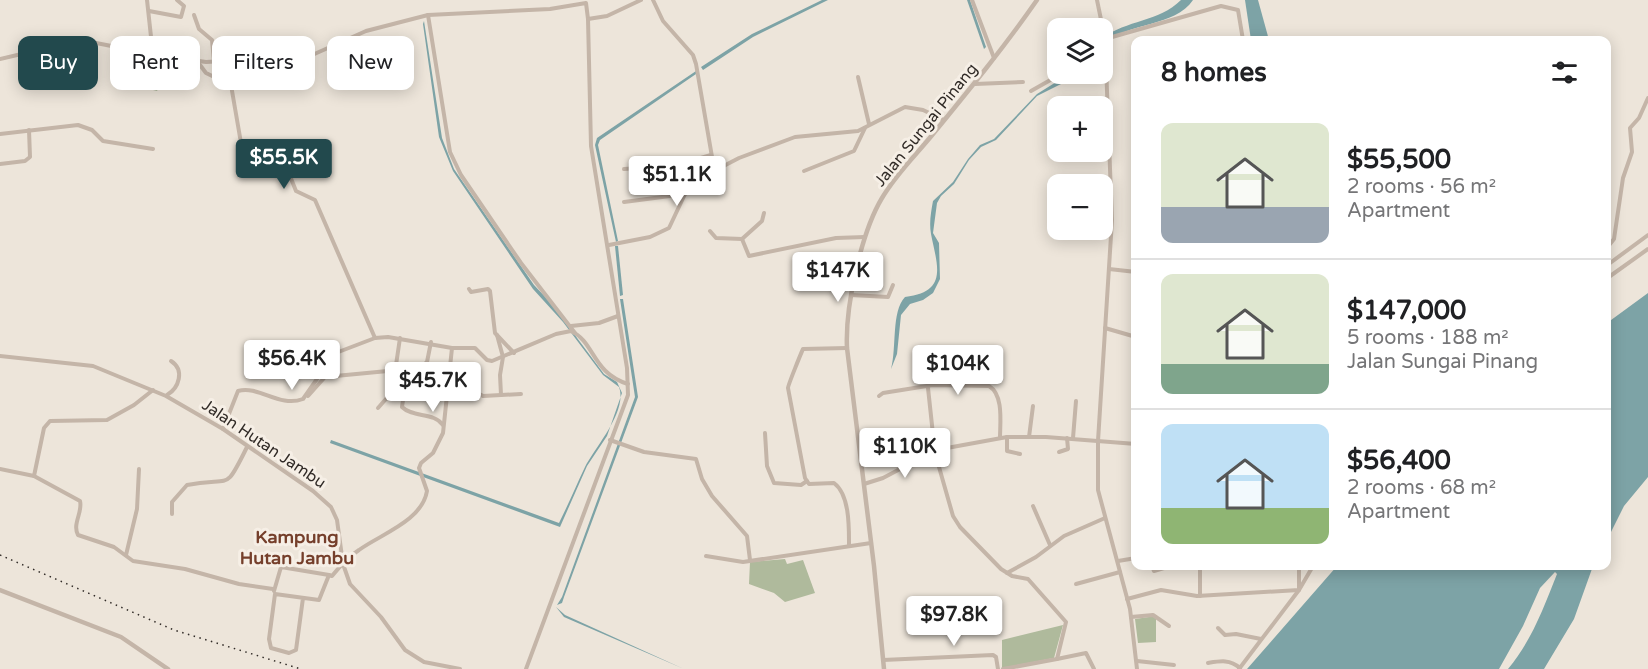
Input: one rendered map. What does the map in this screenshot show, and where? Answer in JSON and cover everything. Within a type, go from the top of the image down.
[{"type":"street","points":[[147,0],[151,36]]},
{"type":"street","points":[[149,11],[181,17],[184,6],[177,0]]},
{"type":"street","points":[[588,19],[615,13],[641,0]]},
{"type":"street","points":[[609,245],[650,237],[669,228],[685,194],[693,186],[712,184],[716,180],[693,55],[672,34],[653,0]]},
{"type":"street","points":[[972,0],[995,59]]},
{"type":"street","name":"Jalan Sungai Pinang","points":[[884,669],[847,348],[851,295],[866,237],[880,200],[891,182],[975,84],[1037,0]]},
{"type":"street","points":[[315,54],[366,31],[428,15],[550,9],[586,2],[591,146],[609,245],[628,384],[627,400],[610,440],[526,669]]},
{"type":"street","points":[[1099,2],[1102,18]]},
{"type":"street","points":[[1113,33],[1227,6],[1239,10],[1242,36]]},
{"type":"street","points":[[194,15],[199,29],[212,40]]},
{"type":"street","points":[[428,15],[450,152],[461,175],[521,263],[603,371],[628,384]]},
{"type":"street","points":[[0,59],[81,40],[110,46]]},
{"type":"street","points":[[200,66],[204,71],[231,86],[241,143],[279,151],[296,191],[315,200],[375,338]]},
{"type":"street","points":[[804,171],[854,151],[867,126],[858,77]]},
{"type":"street","points":[[975,84],[1023,82]]},
{"type":"street","points":[[1031,91],[1047,82]]},
{"type":"street","points":[[1107,84],[1112,220],[1098,441],[1098,490],[1131,617],[1137,669]]},
{"type":"street","points":[[1611,243],[1614,239],[1623,178],[1632,152],[1630,128],[1639,118],[1648,98]]},
{"type":"street","points":[[714,171],[739,158],[795,138],[854,132],[905,107],[923,110],[945,120]]},
{"type":"street","points":[[0,134],[78,125],[87,127],[103,141],[153,149]]},
{"type":"street","points":[[0,164],[25,161],[30,158],[29,130]]},
{"type":"street","points":[[624,169],[639,168],[642,171],[711,155]]},
{"type":"street","points":[[697,159],[713,165]]},
{"type":"street","points":[[624,202],[685,194]]},
{"type":"street","points":[[710,231],[716,238],[742,239],[762,221],[764,213]]},
{"type":"street","points":[[1611,262],[1648,235]]},
{"type":"street","points":[[742,239],[749,256],[836,238],[866,237]]},
{"type":"street","points":[[1611,275],[1648,249]]},
{"type":"street","points":[[1109,269],[1131,271]]},
{"type":"street","points":[[851,295],[888,297],[893,285]]},
{"type":"street","points":[[469,289],[471,292],[488,289],[490,291],[494,330],[503,357],[500,375],[501,394]]},
{"type":"street","points":[[303,399],[317,379],[320,359],[375,338],[400,338],[432,342],[452,348],[475,348],[489,361],[514,353],[569,328],[618,316]]},
{"type":"street","points":[[1105,327],[1131,335]]},
{"type":"street","points":[[497,336],[514,353]]},
{"type":"street","points":[[378,408],[389,398],[396,371],[400,338]]},
{"type":"street","points":[[432,342],[427,362],[417,369],[405,386],[402,407],[410,412],[435,418],[443,425]]},
{"type":"street","points":[[303,598],[296,650],[289,653],[269,646],[275,594],[273,589],[281,567],[332,576],[359,550],[395,529],[422,504],[427,490],[419,471],[421,463],[430,457],[438,445],[443,425],[452,348]]},
{"type":"street","points":[[847,348],[804,349],[799,365],[789,378],[789,397],[807,481],[811,484],[834,483],[839,488],[845,504],[849,546]]},
{"type":"street","name":"Jalan Hutan Jambu","points":[[0,356],[83,363],[166,396],[223,429],[313,491],[332,507],[337,520],[343,564],[350,584],[381,617],[405,650],[424,662],[460,669]]},
{"type":"street","points":[[166,396],[175,389],[179,379],[177,366],[171,361]]},
{"type":"street","points":[[223,429],[234,394],[238,391],[250,391],[290,402],[303,399],[325,377],[417,369]]},
{"type":"street","points":[[879,396],[883,393],[949,384],[992,387],[999,398],[1000,438]]},
{"type":"street","points":[[928,388],[936,450],[953,516],[960,527],[1007,573],[1028,579],[1066,622],[1057,659]]},
{"type":"street","points":[[34,476],[44,428],[50,421],[107,420],[153,390]]},
{"type":"street","points":[[446,391],[472,390],[481,396],[521,394]]},
{"type":"street","points":[[1073,438],[1076,401]]},
{"type":"street","points":[[1029,437],[1033,406]]},
{"type":"street","points":[[765,433],[767,466],[774,483],[801,484],[807,481]]},
{"type":"street","points":[[1007,437],[1007,451],[1020,454]]},
{"type":"street","points":[[864,484],[883,478],[936,450],[1000,438],[1073,438],[1131,444]]},
{"type":"street","points":[[1059,452],[1068,449],[1067,438]]},
{"type":"street","points":[[610,440],[644,452],[696,459],[702,479],[712,496],[747,536],[750,560]]},
{"type":"street","points":[[172,514],[170,508],[172,502],[187,485],[224,482],[231,479],[247,447]]},
{"type":"street","points":[[0,469],[34,476],[80,501],[81,506],[75,528],[78,535],[114,547],[132,561],[185,569],[239,584],[273,589]]},
{"type":"street","points":[[126,556],[137,509],[139,469]]},
{"type":"street","points":[[1033,506],[1050,545]]},
{"type":"street","points":[[1007,573],[1036,557],[1050,545],[1105,518]]},
{"type":"street","points":[[706,556],[728,561],[750,560],[871,543]]},
{"type":"street","points":[[1118,561],[1131,559]]},
{"type":"street","points":[[1200,570],[1200,596]]},
{"type":"street","points":[[1299,570],[1299,590]]},
{"type":"street","points":[[1208,663],[1222,660],[1234,663],[1239,668],[1299,590],[1311,570]]},
{"type":"street","points":[[1076,584],[1120,572]]},
{"type":"street","points":[[275,594],[319,600],[329,575]]},
{"type":"street","points":[[0,590],[121,637],[168,669]]},
{"type":"street","points":[[1127,599],[1161,590],[1200,596],[1299,590]]},
{"type":"street","points":[[1131,617],[1153,615],[1169,626]]},
{"type":"street","points":[[1218,628],[1229,636],[1236,634],[1261,639]]},
{"type":"street","points":[[1003,669],[1086,653],[1094,669]]},
{"type":"street","points":[[883,660],[993,656],[996,657],[998,669]]},
{"type":"street","points":[[1137,661],[1174,665]]},
{"type":"green space","points":[[785,559],[787,564],[803,560],[815,593],[785,602],[774,593],[749,584],[750,562]]},
{"type":"green space","points":[[1156,616],[1156,642],[1138,643],[1135,619]]},
{"type":"green space","points":[[1063,625],[1054,658],[1002,668],[1002,640]]},
{"type":"water","points":[[822,0],[828,0],[753,37],[703,70],[701,67],[752,34]]},
{"type":"water","points":[[967,0],[970,0],[986,47],[984,49]]},
{"type":"water","points":[[1181,0],[1193,0],[1175,15],[1113,37],[1113,32],[1163,13]]},
{"type":"water","points":[[1245,0],[1258,0],[1268,36],[1250,36]]},
{"type":"water","points":[[424,21],[442,138],[454,169],[534,285],[551,303],[604,374],[617,382],[622,393],[620,398],[619,387],[603,375],[563,322],[533,289],[453,171],[439,137]]},
{"type":"water","points":[[696,71],[696,74],[600,140],[598,145],[618,241],[616,242],[595,145],[597,138]]},
{"type":"water","points":[[1053,84],[1061,84],[1037,96],[996,140],[981,147],[937,203],[933,233],[939,243],[940,279],[933,293],[923,300],[910,304],[901,315],[897,354],[891,369],[896,321],[901,303],[905,297],[928,289],[934,283],[937,275],[930,226],[933,201],[953,182],[968,159],[980,145],[994,139],[1037,94]]},
{"type":"water","points":[[615,246],[618,246],[623,295],[620,296]]},
{"type":"water","points":[[1648,293],[1648,477],[1624,506],[1611,532],[1611,320]]},
{"type":"water","points":[[620,299],[623,299],[638,397],[562,603],[557,605],[562,597],[635,397]]},
{"type":"water","points":[[620,398],[619,407],[611,426]]},
{"type":"water","points":[[611,426],[587,466],[560,527],[330,443],[331,440],[559,523],[585,467]]},
{"type":"water","points":[[1334,570],[1592,570],[1574,619],[1544,669],[1508,669],[1524,647],[1536,624],[1557,574],[1555,572],[1540,588],[1523,626],[1499,669],[1247,669]]},
{"type":"water","points":[[556,607],[565,615],[684,669],[564,617]]},
{"type":"railway","points":[[0,555],[174,630],[301,669]]},
{"type":"district","name":"Kampung Hutan Jambu","points":[[297,547]]}]
